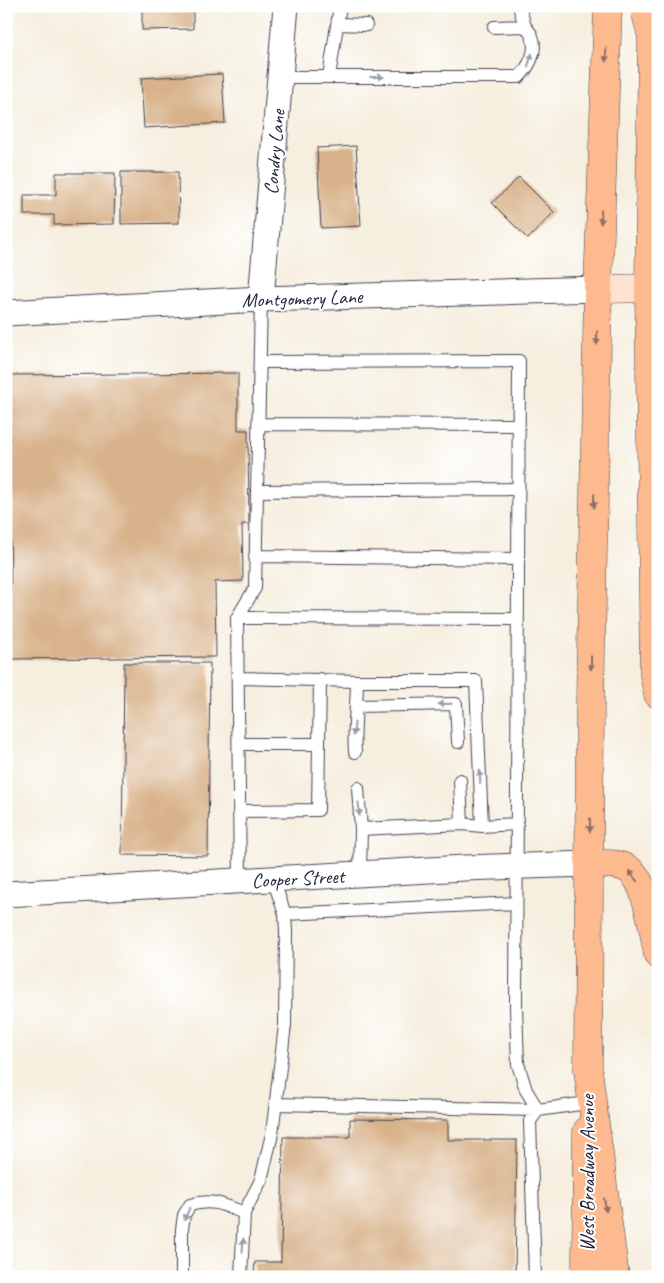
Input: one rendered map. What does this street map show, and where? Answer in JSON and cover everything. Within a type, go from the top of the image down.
[{"type":"main road","points":[[608,6],[598,289],[590,702],[588,1070],[615,1277]]},
{"type":"main road","points":[[644,6],[655,39],[654,288],[657,679]]},
{"type":"main road","points":[[598,289],[654,288]]},
{"type":"main road","points":[[590,864],[609,863],[628,869],[641,885],[652,918],[658,955]]},
{"type":"main road","name":"West Broadway Avenue","points":[[586,1277],[588,1070]]},
{"type":"street","name":"Condry Lane","points":[[261,299],[286,6]]},
{"type":"street","name":"Montgomery Lane","points":[[6,313],[261,299],[598,289]]},
{"type":"street","name":"Cooper Street","points":[[6,894],[360,874],[590,864]]},
{"type":"lane","points":[[329,77],[340,6]]},
{"type":"lane","points":[[280,77],[519,77],[528,68],[533,54],[533,36],[525,26],[519,6]]},
{"type":"lane","points":[[338,24],[366,25]]},
{"type":"lane","points":[[494,26],[525,26]]},
{"type":"lane","points":[[240,881],[237,618],[254,588],[261,299]]},
{"type":"lane","points":[[260,362],[519,361],[516,824],[518,1064],[526,1090],[538,1110]]},
{"type":"lane","points":[[258,424],[518,425]]},
{"type":"lane","points":[[257,491],[518,489]]},
{"type":"lane","points":[[255,556],[518,559]]},
{"type":"lane","points":[[237,618],[517,619]]},
{"type":"lane","points":[[238,678],[357,681],[476,680],[482,826]]},
{"type":"lane","points":[[239,811],[318,810],[320,679]]},
{"type":"lane","points":[[355,752],[353,732],[357,706],[357,681]]},
{"type":"lane","points":[[357,706],[456,704],[458,742]]},
{"type":"lane","points":[[239,744],[318,744]]},
{"type":"lane","points":[[460,780],[462,824]]},
{"type":"lane","points":[[358,788],[361,829],[360,874]]},
{"type":"lane","points":[[361,829],[462,824],[482,826],[516,824]]},
{"type":"lane","points":[[241,1277],[244,1213],[261,1180],[272,1134],[285,1025],[285,914],[273,879]]},
{"type":"lane","points":[[285,914],[516,902]]},
{"type":"lane","points":[[276,1104],[538,1110],[587,1103]]},
{"type":"lane","points":[[535,1277],[530,1121],[538,1110]]},
{"type":"lane","points":[[182,1277],[182,1228],[184,1215],[190,1205],[202,1201],[222,1203],[244,1213]]},
{"type":"building","points":[[142,6],[193,6],[193,29],[142,30]]},
{"type":"building","points":[[222,74],[225,123],[144,128],[141,78]]},
{"type":"building","points":[[356,146],[361,226],[321,228],[317,148]]},
{"type":"building","points":[[121,172],[178,172],[179,223],[121,224]]},
{"type":"building","points":[[56,173],[115,173],[114,224],[54,225],[54,215],[24,215],[24,195],[56,195]]},
{"type":"building","points":[[519,177],[554,212],[528,239],[492,203]]},
{"type":"building","points":[[238,373],[238,430],[248,430],[249,524],[242,524],[243,581],[215,582],[216,657],[11,659],[10,375]]},
{"type":"building","points":[[124,663],[210,663],[208,856],[122,855]]},
{"type":"building","points":[[350,1119],[448,1120],[448,1140],[517,1140],[515,1277],[254,1277],[255,1262],[281,1262],[283,1137],[350,1137]]}]
